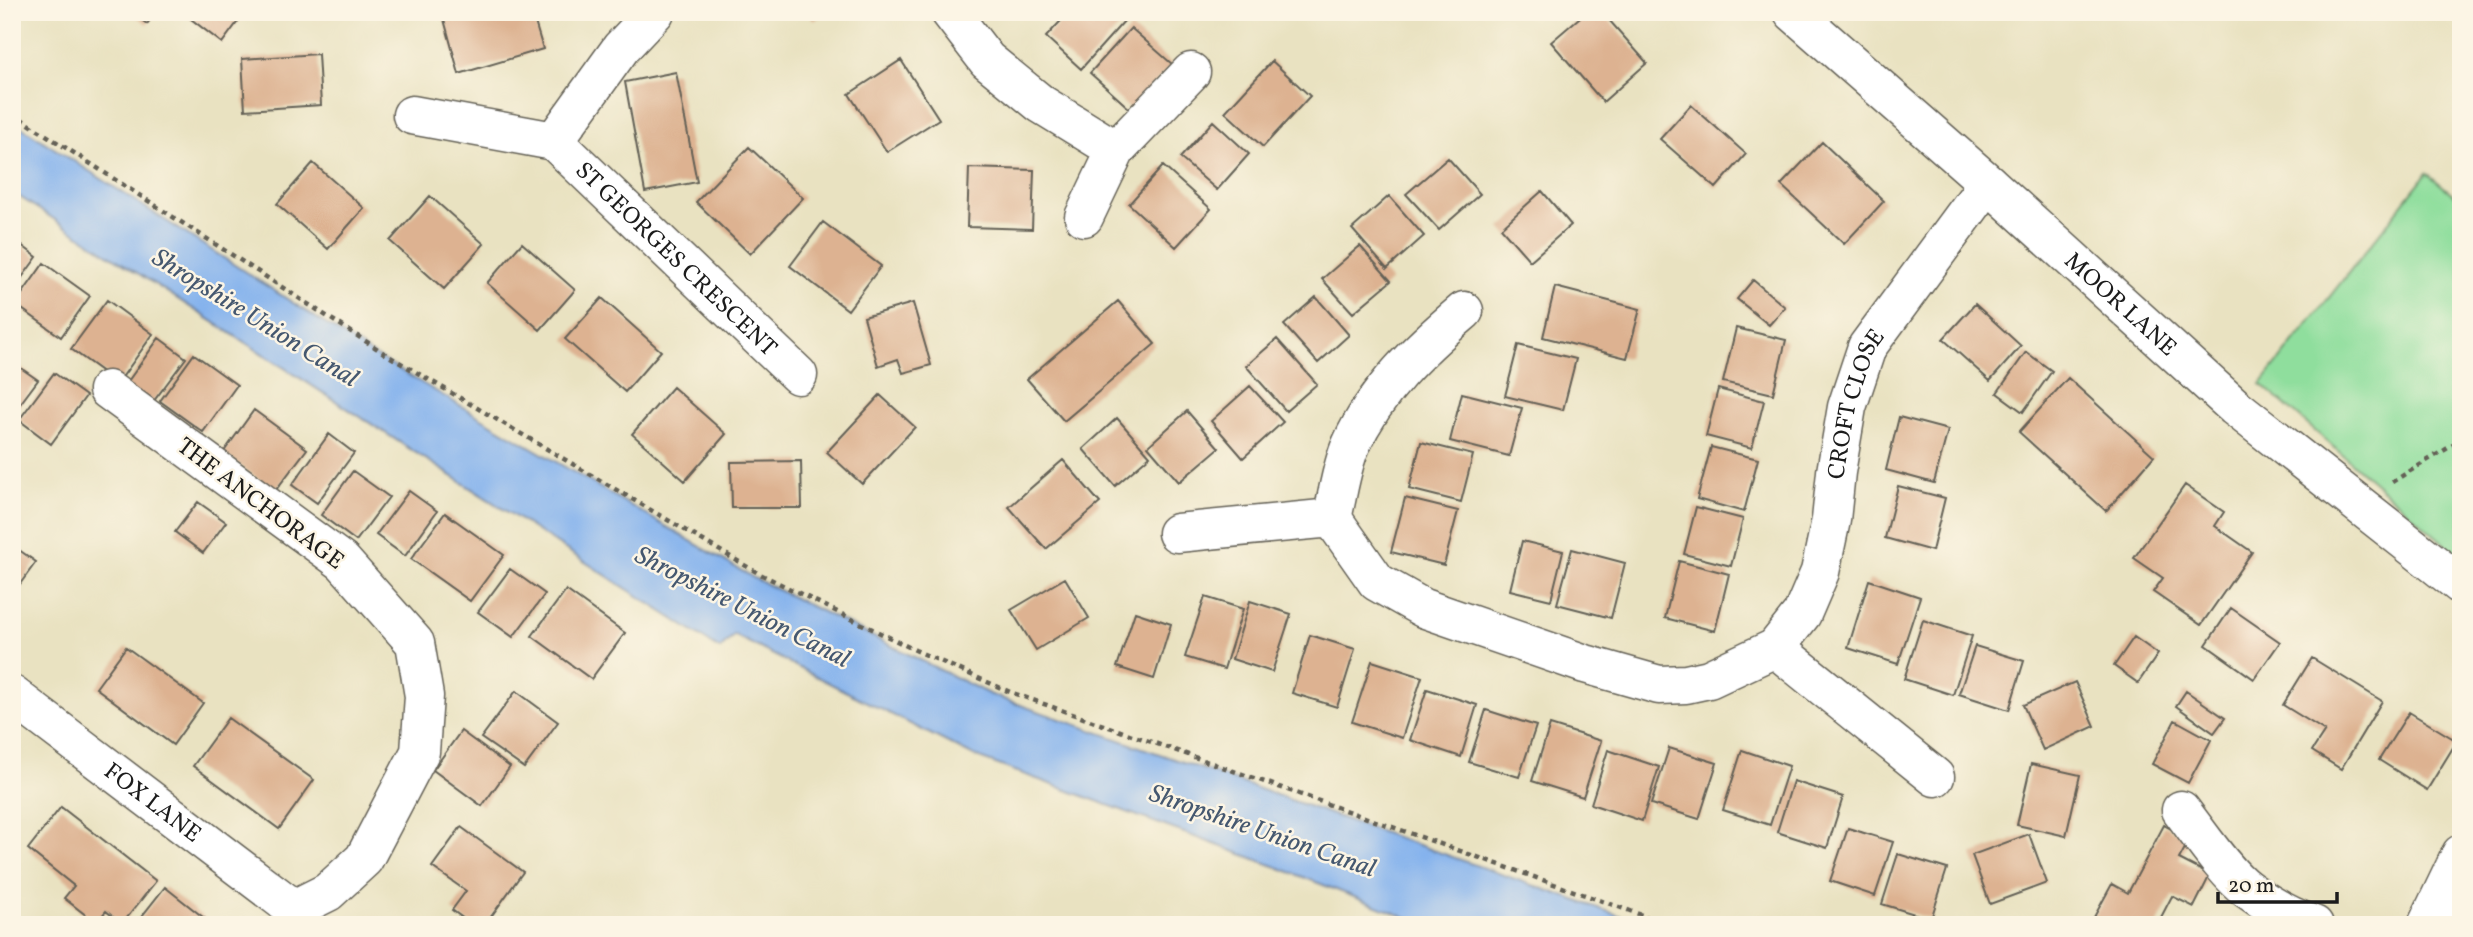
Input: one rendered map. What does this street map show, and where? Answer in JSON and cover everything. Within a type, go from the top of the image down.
[{"type":"street","name":"ST GEORGES CRESCENT","points":[[554,141],[621,48],[655,12]]},
{"type":"street","points":[[950,12],[987,60],[1041,104],[1116,150]]},
{"type":"street","name":"MOOR LANE","points":[[1793,12],[1988,183],[2235,407],[2355,504],[2461,584]]},
{"type":"street","points":[[1084,218],[1116,150],[1191,72]]},
{"type":"street","name":"ST GEORGES CRESCENT","points":[[412,115],[554,141],[799,374]]},
{"type":"street","name":"CROFT CLOSE","points":[[1332,518],[1377,582],[1423,608],[1585,664],[1659,685],[1686,684],[1709,679],[1774,648],[1802,614],[1820,572],[1832,520],[1836,472],[1847,407],[1867,347],[1988,183]]},
{"type":"street","points":[[1177,533],[1332,518],[1350,447],[1380,393],[1424,345],[1464,311]]},
{"type":"street","name":"THE ANCHORAGE","points":[[108,390],[343,562],[415,643],[424,696],[420,752],[365,859],[328,892],[294,909]]},
{"type":"street","points":[[1774,648],[1935,777]]},
{"type":"street","name":"FOX LANE","points":[[12,695],[294,909]]},
{"type":"street","points":[[2181,810],[2211,850],[2246,889],[2314,925]]},
{"type":"street","points":[[2427,925],[2461,854]]},
{"type":"path","points":[[12,113],[387,355],[758,573],[915,650],[1010,692],[1670,925]]},
{"type":"path","points":[[2355,504],[2461,440]]},
{"type":"green space","points":[[2427,173],[2461,201],[2461,558],[2261,384]]},
{"type":"water","name":"Shropshire Union Canal","points":[[12,121],[369,352],[754,578],[989,694],[1646,925],[1426,925],[1285,870],[974,756],[734,635],[720,649],[12,192]]},
{"type":"building","points":[[131,12],[156,12],[147,24]]},
{"type":"building","points":[[182,12],[245,12],[222,43]]},
{"type":"building","points":[[442,12],[532,12],[543,49],[459,74]]},
{"type":"building","points":[[807,12],[825,12],[814,21]]},
{"type":"building","points":[[1069,12],[1116,12],[1125,20],[1081,69],[1046,37]]},
{"type":"building","points":[[1586,12],[1602,12],[1647,63],[1603,102],[1551,42]]},
{"type":"building","points":[[1131,28],[1172,64],[1131,110],[1090,73]]},
{"type":"building","points":[[318,54],[321,105],[245,110],[242,59]]},
{"type":"building","points":[[901,60],[939,119],[887,152],[849,94]]},
{"type":"building","points":[[1272,61],[1310,96],[1263,147],[1225,112]]},
{"type":"building","points":[[676,72],[697,182],[645,192],[625,82]]},
{"type":"building","points":[[1691,105],[1746,154],[1716,188],[1660,139]]},
{"type":"building","points":[[1213,121],[1249,154],[1217,190],[1180,158]]},
{"type":"building","points":[[1822,142],[1884,201],[1844,244],[1781,185]]},
{"type":"building","points":[[749,147],[803,198],[750,254],[696,202]]},
{"type":"building","points":[[1448,158],[1480,194],[1439,230],[1406,194]]},
{"type":"building","points":[[313,163],[364,208],[328,249],[277,204]]},
{"type":"building","points":[[1163,166],[1211,209],[1176,247],[1129,204]]},
{"type":"building","points":[[969,168],[1034,170],[1032,229],[967,227]]},
{"type":"building","points":[[1542,191],[1571,225],[1530,261],[1501,228]]},
{"type":"building","points":[[430,196],[484,244],[444,289],[390,241]]},
{"type":"building","points":[[1389,196],[1424,236],[1387,269],[1352,229]]},
{"type":"building","points":[[823,222],[881,266],[848,310],[790,266]]},
{"type":"building","points":[[12,238],[37,257],[12,291]]},
{"type":"building","points":[[522,243],[575,290],[540,330],[487,283]]},
{"type":"building","points":[[1360,246],[1391,281],[1353,313],[1322,279]]},
{"type":"building","points":[[44,263],[90,296],[61,337],[15,304]]},
{"type":"building","points":[[1753,280],[1785,307],[1769,325],[1737,299]]},
{"type":"building","points":[[1555,287],[1640,309],[1627,358],[1543,337]]},
{"type":"building","points":[[1316,297],[1349,335],[1318,363],[1284,325]]},
{"type":"building","points":[[602,298],[661,351],[625,392],[565,339]]},
{"type":"building","points":[[107,300],[153,334],[118,383],[71,349]]},
{"type":"building","points":[[1118,301],[1155,344],[1064,421],[1027,379]]},
{"type":"building","points":[[913,303],[931,365],[903,373],[898,359],[878,366],[864,317]]},
{"type":"building","points":[[1975,304],[2021,346],[1990,381],[1943,339]]},
{"type":"building","points":[[1736,328],[1786,340],[1773,394],[1723,382]]},
{"type":"building","points":[[159,338],[186,358],[147,410],[121,391]]},
{"type":"building","points":[[1277,339],[1317,384],[1286,411],[1246,366]]},
{"type":"building","points":[[1518,345],[1576,359],[1563,410],[1505,396]]},
{"type":"building","points":[[2026,352],[2052,371],[2023,412],[1997,393]]},
{"type":"building","points":[[194,354],[237,385],[203,432],[160,401]]},
{"type":"building","points":[[12,362],[38,380],[14,412],[12,411]]},
{"type":"building","points":[[54,373],[86,396],[51,444],[19,420]]},
{"type":"building","points":[[2068,378],[2154,456],[2106,511],[2019,432]]},
{"type":"building","points":[[1250,386],[1283,422],[1243,458],[1211,421]]},
{"type":"building","points":[[673,387],[726,434],[685,481],[632,434]]},
{"type":"building","points":[[1718,389],[1764,401],[1752,448],[1706,436]]},
{"type":"building","points":[[1462,393],[1522,408],[1509,456],[1450,441]]},
{"type":"building","points":[[880,395],[915,427],[862,484],[827,452]]},
{"type":"building","points":[[254,410],[307,449],[275,491],[223,453]]},
{"type":"building","points":[[1187,411],[1219,448],[1179,482],[1148,446]]},
{"type":"building","points":[[1899,417],[1948,430],[1934,483],[1886,470]]},
{"type":"building","points":[[1117,418],[1150,456],[1115,486],[1083,449]]},
{"type":"building","points":[[329,434],[354,453],[317,503],[292,485]]},
{"type":"building","points":[[1421,442],[1473,455],[1461,502],[1409,489]]},
{"type":"building","points":[[1711,447],[1758,459],[1744,512],[1697,499]]},
{"type":"building","points":[[1063,460],[1100,503],[1046,549],[1009,507]]},
{"type":"building","points":[[801,461],[802,508],[732,508],[731,462]]},
{"type":"building","points":[[353,471],[389,497],[356,541],[321,515]]},
{"type":"building","points":[[2185,485],[2224,512],[2215,526],[2252,552],[2201,625],[2153,592],[2163,578],[2134,558]]},
{"type":"building","points":[[1898,486],[1945,498],[1932,551],[1885,538]]},
{"type":"building","points":[[409,491],[437,511],[405,556],[376,535]]},
{"type":"building","points":[[1405,498],[1458,511],[1444,565],[1391,552]]},
{"type":"building","points":[[198,502],[226,522],[203,553],[175,532]]},
{"type":"building","points":[[1696,507],[1743,519],[1731,566],[1684,554]]},
{"type":"building","points":[[445,513],[504,555],[470,601],[411,559]]},
{"type":"building","points":[[1522,541],[1563,551],[1551,600],[1510,590]]},
{"type":"building","points":[[12,545],[36,562],[12,595]]},
{"type":"building","points":[[1572,549],[1625,563],[1611,618],[1557,604]]},
{"type":"building","points":[[1679,561],[1729,574],[1715,631],[1665,618]]},
{"type":"building","points":[[510,569],[545,594],[513,637],[478,612]]},
{"type":"building","points":[[1065,578],[1089,618],[1036,650],[1011,610]]},
{"type":"building","points":[[1869,580],[1920,597],[1898,664],[1848,648]]},
{"type":"building","points":[[566,590],[625,633],[591,679],[532,636]]},
{"type":"building","points":[[1205,597],[1243,609],[1224,669],[1185,657]]},
{"type":"building","points":[[1250,601],[1291,614],[1272,672],[1232,659]]},
{"type":"building","points":[[2231,608],[2280,642],[2254,679],[2206,645]]},
{"type":"building","points":[[1135,612],[1171,624],[1154,679],[1117,667]]},
{"type":"building","points":[[1923,620],[1972,636],[1953,695],[1904,679]]},
{"type":"building","points":[[1310,635],[1355,649],[1337,707],[1292,693]]},
{"type":"building","points":[[2134,637],[2158,654],[2138,683],[2114,666]]},
{"type":"building","points":[[1975,646],[2024,661],[2009,710],[1959,694]]},
{"type":"building","points":[[126,647],[203,703],[173,745],[96,688]]},
{"type":"building","points":[[2312,658],[2382,701],[2341,769],[2312,751],[2325,731],[2283,705]]},
{"type":"building","points":[[1372,661],[1422,677],[1402,738],[1352,722]]},
{"type":"building","points":[[2075,682],[2095,726],[2043,750],[2023,705]]},
{"type":"building","points":[[1427,689],[1477,705],[1461,757],[1410,740]]},
{"type":"building","points":[[516,691],[558,722],[524,768],[481,738]]},
{"type":"building","points":[[2186,691],[2225,718],[2214,733],[2176,706]]},
{"type":"building","points":[[1486,710],[1536,726],[1519,777],[1469,762]]},
{"type":"building","points":[[2409,712],[2457,741],[2427,790],[2379,760]]},
{"type":"building","points":[[228,718],[314,780],[279,829],[193,766]]},
{"type":"building","points":[[2175,720],[2211,740],[2188,783],[2152,764]]},
{"type":"building","points":[[1550,725],[1601,741],[1583,797],[1532,781]]},
{"type":"building","points":[[461,731],[510,767],[482,806],[433,770]]},
{"type":"building","points":[[1669,748],[1717,763],[1699,819],[1651,804]]},
{"type":"building","points":[[1608,750],[1659,767],[1642,821],[1591,804]]},
{"type":"building","points":[[1742,750],[1789,766],[1770,825],[1723,810]]},
{"type":"building","points":[[2031,764],[2080,775],[2066,836],[2017,825]]},
{"type":"building","points":[[1793,781],[1843,797],[1827,848],[1777,832]]},
{"type":"building","points":[[61,807],[156,881],[122,924],[106,911],[96,923],[64,898],[74,886],[28,849]]},
{"type":"building","points":[[2164,825],[2190,839],[2179,859],[2210,875],[2194,907],[2172,896],[2157,925],[2108,925],[2094,917],[2112,884],[2128,893]]},
{"type":"building","points":[[461,827],[523,872],[485,925],[472,925],[452,910],[466,891],[432,867]]},
{"type":"building","points":[[1848,828],[1893,842],[1875,896],[1830,881]]},
{"type":"building","points":[[2029,834],[2047,883],[1990,904],[1972,855]]},
{"type":"building","points":[[1898,854],[1947,869],[1931,919],[1882,904]]},
{"type":"building","points":[[165,887],[213,925],[135,925]]}]
